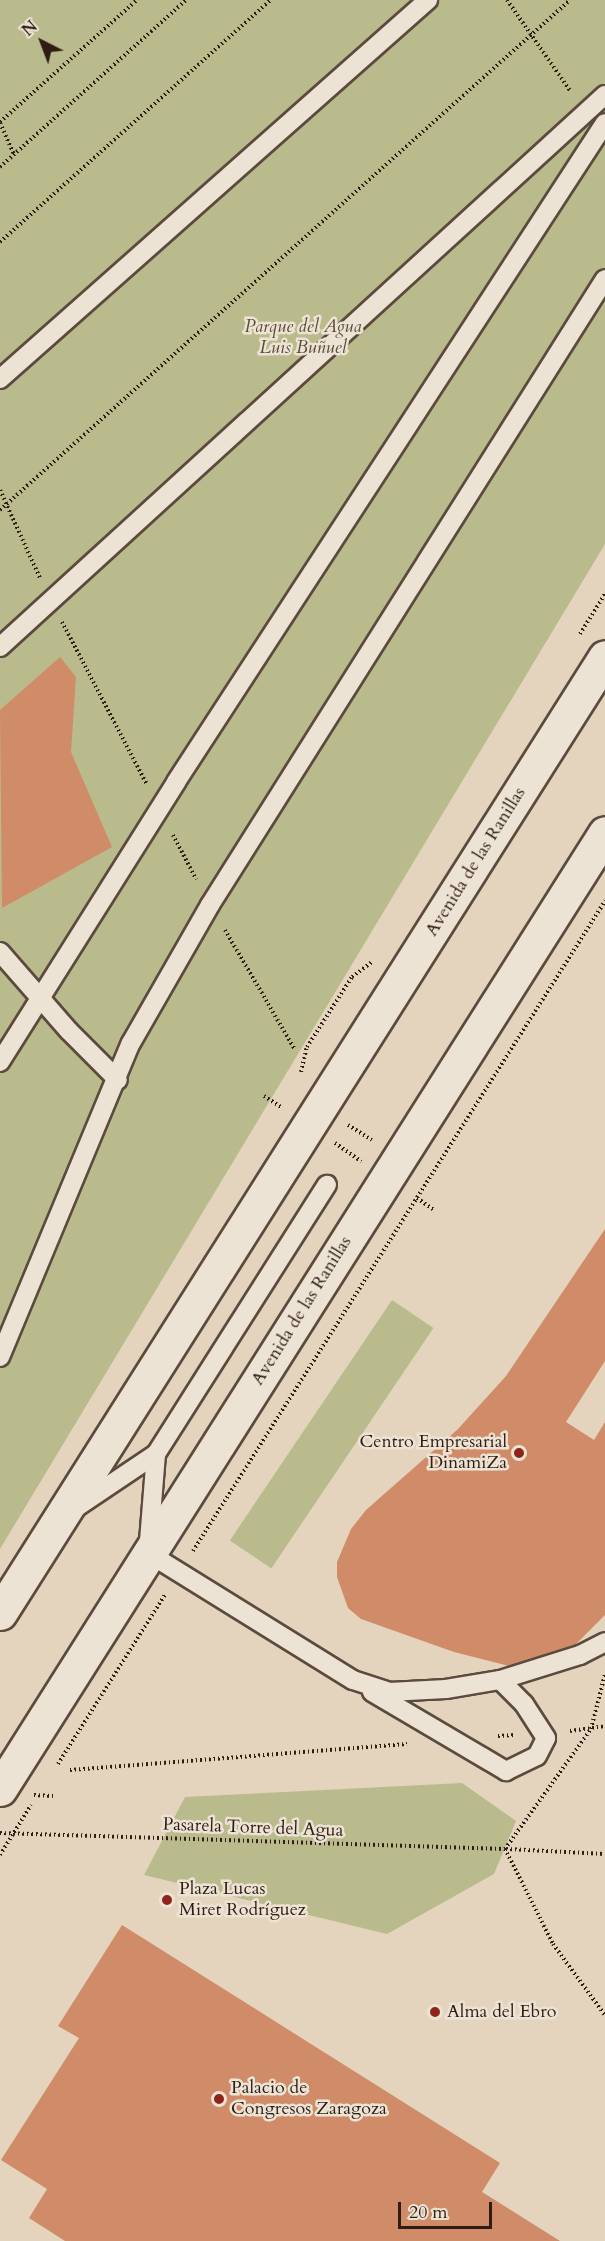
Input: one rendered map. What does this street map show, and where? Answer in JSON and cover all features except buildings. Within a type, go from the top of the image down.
[{"type":"main road","name":"Avenida de las Ranillas","points":[[0,1613],[605,657]]},
{"type":"main road","name":"Avenida de las Ranillas","points":[[0,1789],[605,833]]},
{"type":"lane","points":[[0,379],[428,0]]},
{"type":"lane","points":[[0,647],[605,95]]},
{"type":"lane","points":[[0,1062],[159,809],[605,123]]},
{"type":"lane","points":[[0,1357],[118,1080],[131,1043],[210,905],[605,279]]},
{"type":"lane","points":[[0,952],[118,1080]]},
{"type":"lane","points":[[60,1519],[156,1454],[327,1185]]},
{"type":"lane","points":[[156,1454],[148,1553],[450,1740],[506,1771],[537,1755],[546,1744],[544,1733],[501,1680]]},
{"type":"lane","points":[[353,1680],[389,1692],[431,1691],[501,1680],[580,1654],[605,1642]]},
{"type":"path","points":[[14,154],[0,123],[138,0]]},
{"type":"path","points":[[0,167],[186,0]]},
{"type":"path","points":[[0,242],[271,0]]},
{"type":"path","points":[[507,0],[585,113]]},
{"type":"path","points":[[0,510],[570,0]]},
{"type":"path","points":[[0,490],[51,602],[159,809],[210,905],[294,1048]]},
{"type":"path","points":[[56,1767],[605,901]]},
{"type":"path","points":[[264,1096],[316,1117],[393,1168],[417,1198],[434,1210]]},
{"type":"path","points":[[316,1117],[393,1168],[430,1177]]},
{"type":"path","points":[[605,1674],[591,1729],[505,1849],[553,1944],[605,2015]]},
{"type":"path","points":[[70,1770],[544,1733],[605,1726]]},
{"type":"path","points":[[0,1855],[43,1786]]},
{"type":"path","name":"Pasarela Torre del Agua","points":[[0,1833],[605,1854]]},
{"type":"green space","name":"Parque del Agua Luis Buñuel","points":[[0,0],[605,0],[605,544],[0,1549]]},
{"type":"green space","points":[[392,1300],[433,1328],[271,1568],[230,1540]]},
{"type":"green space","points":[[462,1783],[516,1821],[494,1874],[387,1934],[144,1875],[185,1797]]},
{"type":"place","name":"Centro Empresarial DinamiZa","points":[[519,1453]]},
{"type":"place","name":"Plaza Lucas Miret Rodríguez","points":[[167,1900]]},
{"type":"place","name":"Alma del Ebro","points":[[435,2012]]},
{"type":"place","name":"Palacio de Congresos Zaragoza","points":[[219,2099]]}]
